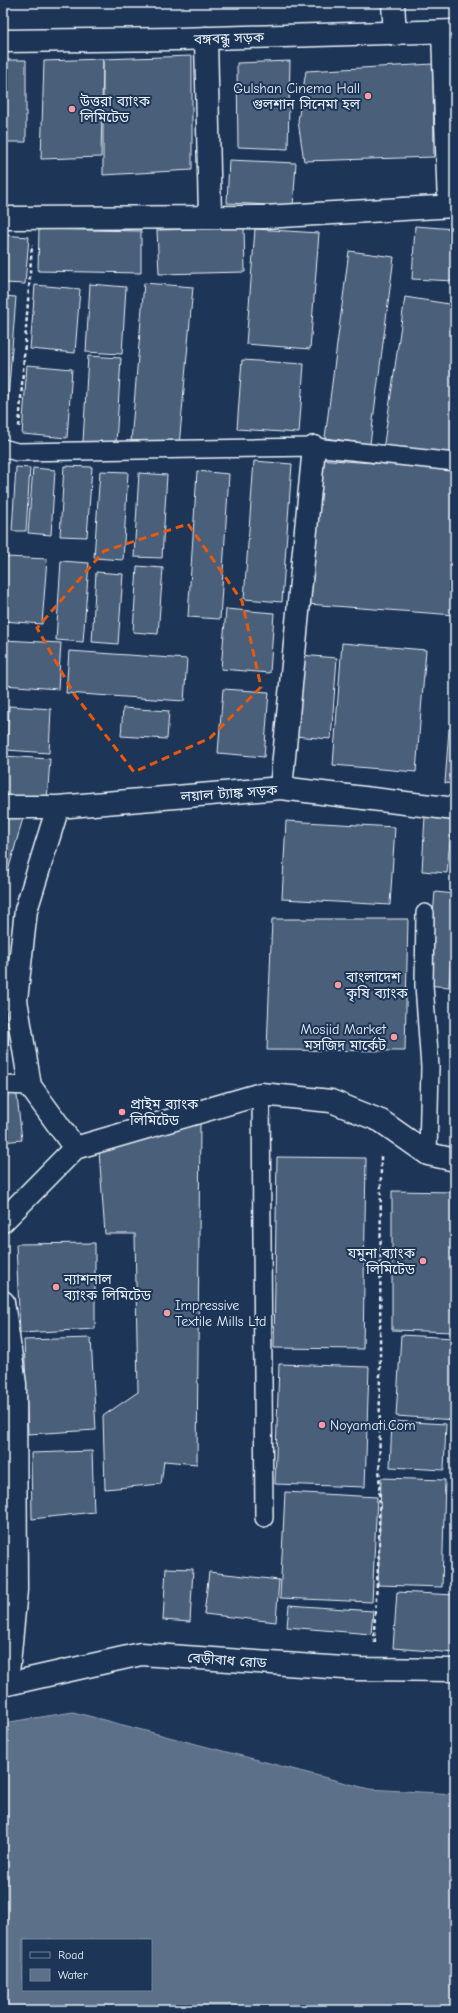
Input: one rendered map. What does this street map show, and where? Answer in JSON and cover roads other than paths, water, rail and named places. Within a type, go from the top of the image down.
[{"type":"street","points":[[393,3],[395,34]]},
{"type":"street","points":[[3,218],[264,217],[452,206],[449,32]]},
{"type":"street","name":"বঙ্গবন্ধু সড়ক","points":[[3,41],[449,32]]},
{"type":"street","points":[[206,38],[210,217]]},
{"type":"street","points":[[281,788],[314,446]]},
{"type":"street","name":"লয়াল ট্যাঙ্ক সড়ক","points":[[3,807],[58,807],[281,788],[455,809]]},
{"type":"street","points":[[58,807],[26,910],[16,1000],[11,1010],[30,1086],[75,1148]]},
{"type":"street","points":[[3,1221],[75,1148],[261,1094],[331,1101],[381,1121],[428,1154],[455,1160]]},
{"type":"street","points":[[3,1302],[15,1384],[9,1523],[16,1590],[5,1684]]},
{"type":"street","name":"বেড়ীবাধ রোড","points":[[5,1684],[141,1654],[358,1669],[378,1668],[455,1670]]},
{"type":"lane","points":[[10,450],[314,446],[455,462]]},
{"type":"lane","points":[[425,913],[424,984],[430,1068],[428,1154]]},
{"type":"lane","points":[[3,1084],[30,1086]]},
{"type":"lane","points":[[261,1094],[264,1518]]},
{"type":"water","points":[[73,1712],[369,1789],[455,1794],[455,2010],[3,2010],[3,1723]]},
{"type":"place","name":"Gulshan Cinema Hall গুলশান সিনেমা হল","points":[[368,96]]},
{"type":"place","name":"উত্তরা ব্যাংক লিমিটেড","points":[[72,109]]},
{"type":"place","name":"বাংলাদেশ কৃষি ব্যাংক","points":[[338,985]]},
{"type":"place","name":"Mosjid Market মসজিদ মার্কেট","points":[[394,1037]]},
{"type":"place","name":"প্রাইম ব্যাংক লিমিটেড","points":[[122,1112]]},
{"type":"place","name":"যমুনা ব্যাংক লিমিটেড","points":[[423,1261]]},
{"type":"place","name":"ন্যাশনাল ব্যাংক লিমিটেড","points":[[56,1287]]},
{"type":"place","name":"Impressive Textile Mills Ltd","points":[[167,1313]]},
{"type":"place","name":"Noyamati.Com","points":[[322,1425]]}]
